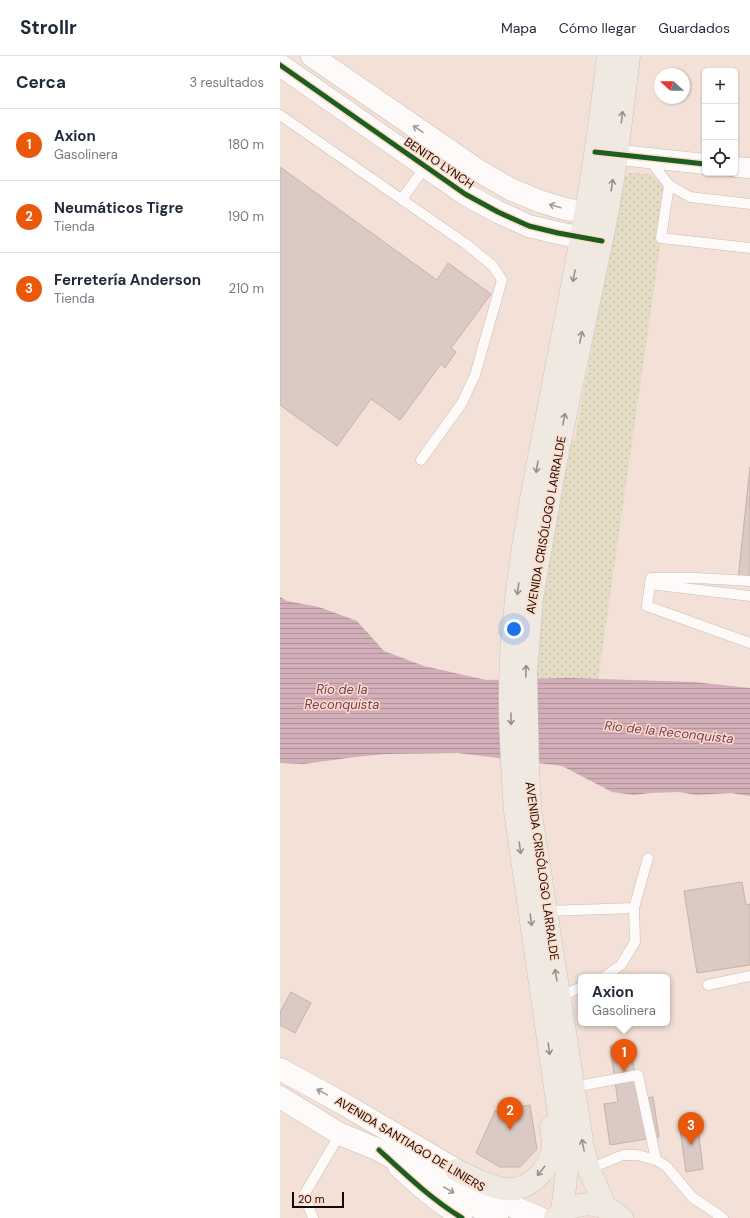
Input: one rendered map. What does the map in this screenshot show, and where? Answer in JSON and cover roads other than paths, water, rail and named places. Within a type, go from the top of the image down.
[{"type":"main road","name":"AVENIDA CRISÓLOGO LARRALDE","points":[[531,552],[538,459],[586,212],[596,152],[608,56]]},
{"type":"main road","name":"AVENIDA CRISÓLOGO LARRALDE","points":[[614,1213],[589,1170],[565,1091],[533,879],[515,811],[512,769],[510,681],[513,631],[573,376],[607,216],[617,155],[629,56]]},
{"type":"main road","name":"AVENIDA CRISÓLOGO LARRALDE","points":[[533,879],[547,911],[560,997],[567,1170],[558,1215]]},
{"type":"main road","points":[[456,1170],[493,1186],[505,1189],[521,1188],[530,1182],[542,1172],[552,1151],[553,1144],[551,1126],[565,1091]]},
{"type":"main road","points":[[558,1215],[572,1207],[584,1204],[595,1205],[614,1213]]},
{"type":"street","name":"BENITO LYNCH","points":[[312,56],[479,171],[510,188],[538,201],[607,216]]},
{"type":"street","name":"BENITO LYNCH","points":[[280,65],[465,194],[498,212],[529,226],[581,238],[602,241]]},
{"type":"street","points":[[596,152],[702,164]]},
{"type":"street","points":[[738,167],[750,168]]},
{"type":"street","name":"AVENIDA SANTIAGO DE LINIERS","points":[[280,1069],[342,1103],[456,1170],[498,1199],[540,1218]]},
{"type":"street","name":"AVENIDA SANTIAGO DE LINIERS","points":[[280,1097],[340,1134],[379,1150],[497,1218]]},
{"type":"street","name":"AVENIDA SANTIAGO DE LINIERS","points":[[379,1150],[427,1193],[447,1209],[462,1218]]},
{"type":"lane","points":[[280,115],[466,244],[493,266],[502,280],[475,375],[462,403],[421,460]]},
{"type":"lane","points":[[402,199],[441,145]]},
{"type":"lane","points":[[648,158],[668,185],[690,197],[750,204]]},
{"type":"lane","points":[[668,185],[661,238],[750,248]]},
{"type":"lane","points":[[750,581],[651,578],[647,606],[750,643]]},
{"type":"lane","points":[[650,584],[750,596]]},
{"type":"lane","points":[[608,974],[622,965],[635,942],[634,908],[648,858]]},
{"type":"lane","points":[[547,911],[634,908]]},
{"type":"lane","points":[[708,985],[750,976]]},
{"type":"lane","points":[[560,997],[578,989]]},
{"type":"lane","points":[[565,1091],[638,1075],[656,1160]]},
{"type":"lane","points":[[313,1218],[304,1195],[340,1134]]},
{"type":"lane","points":[[589,1170],[624,1155],[637,1155],[656,1160],[666,1166],[692,1197],[723,1218]]},
{"type":"water","name":"Río de la Reconquista","points":[[280,597],[287,601],[319,607],[357,621],[384,651],[424,666],[486,680],[569,678],[694,682],[750,688],[750,796],[731,793],[696,795],[679,792],[634,795],[612,792],[562,766],[458,753],[386,754],[304,764],[280,763]]},
{"type":"place","name":"Axion","points":[[624,1072]]},
{"type":"place","name":"Neumáticos Tigre","points":[[510,1130]]},
{"type":"place","name":"Ferretería Anderson","points":[[691,1145]]}]
